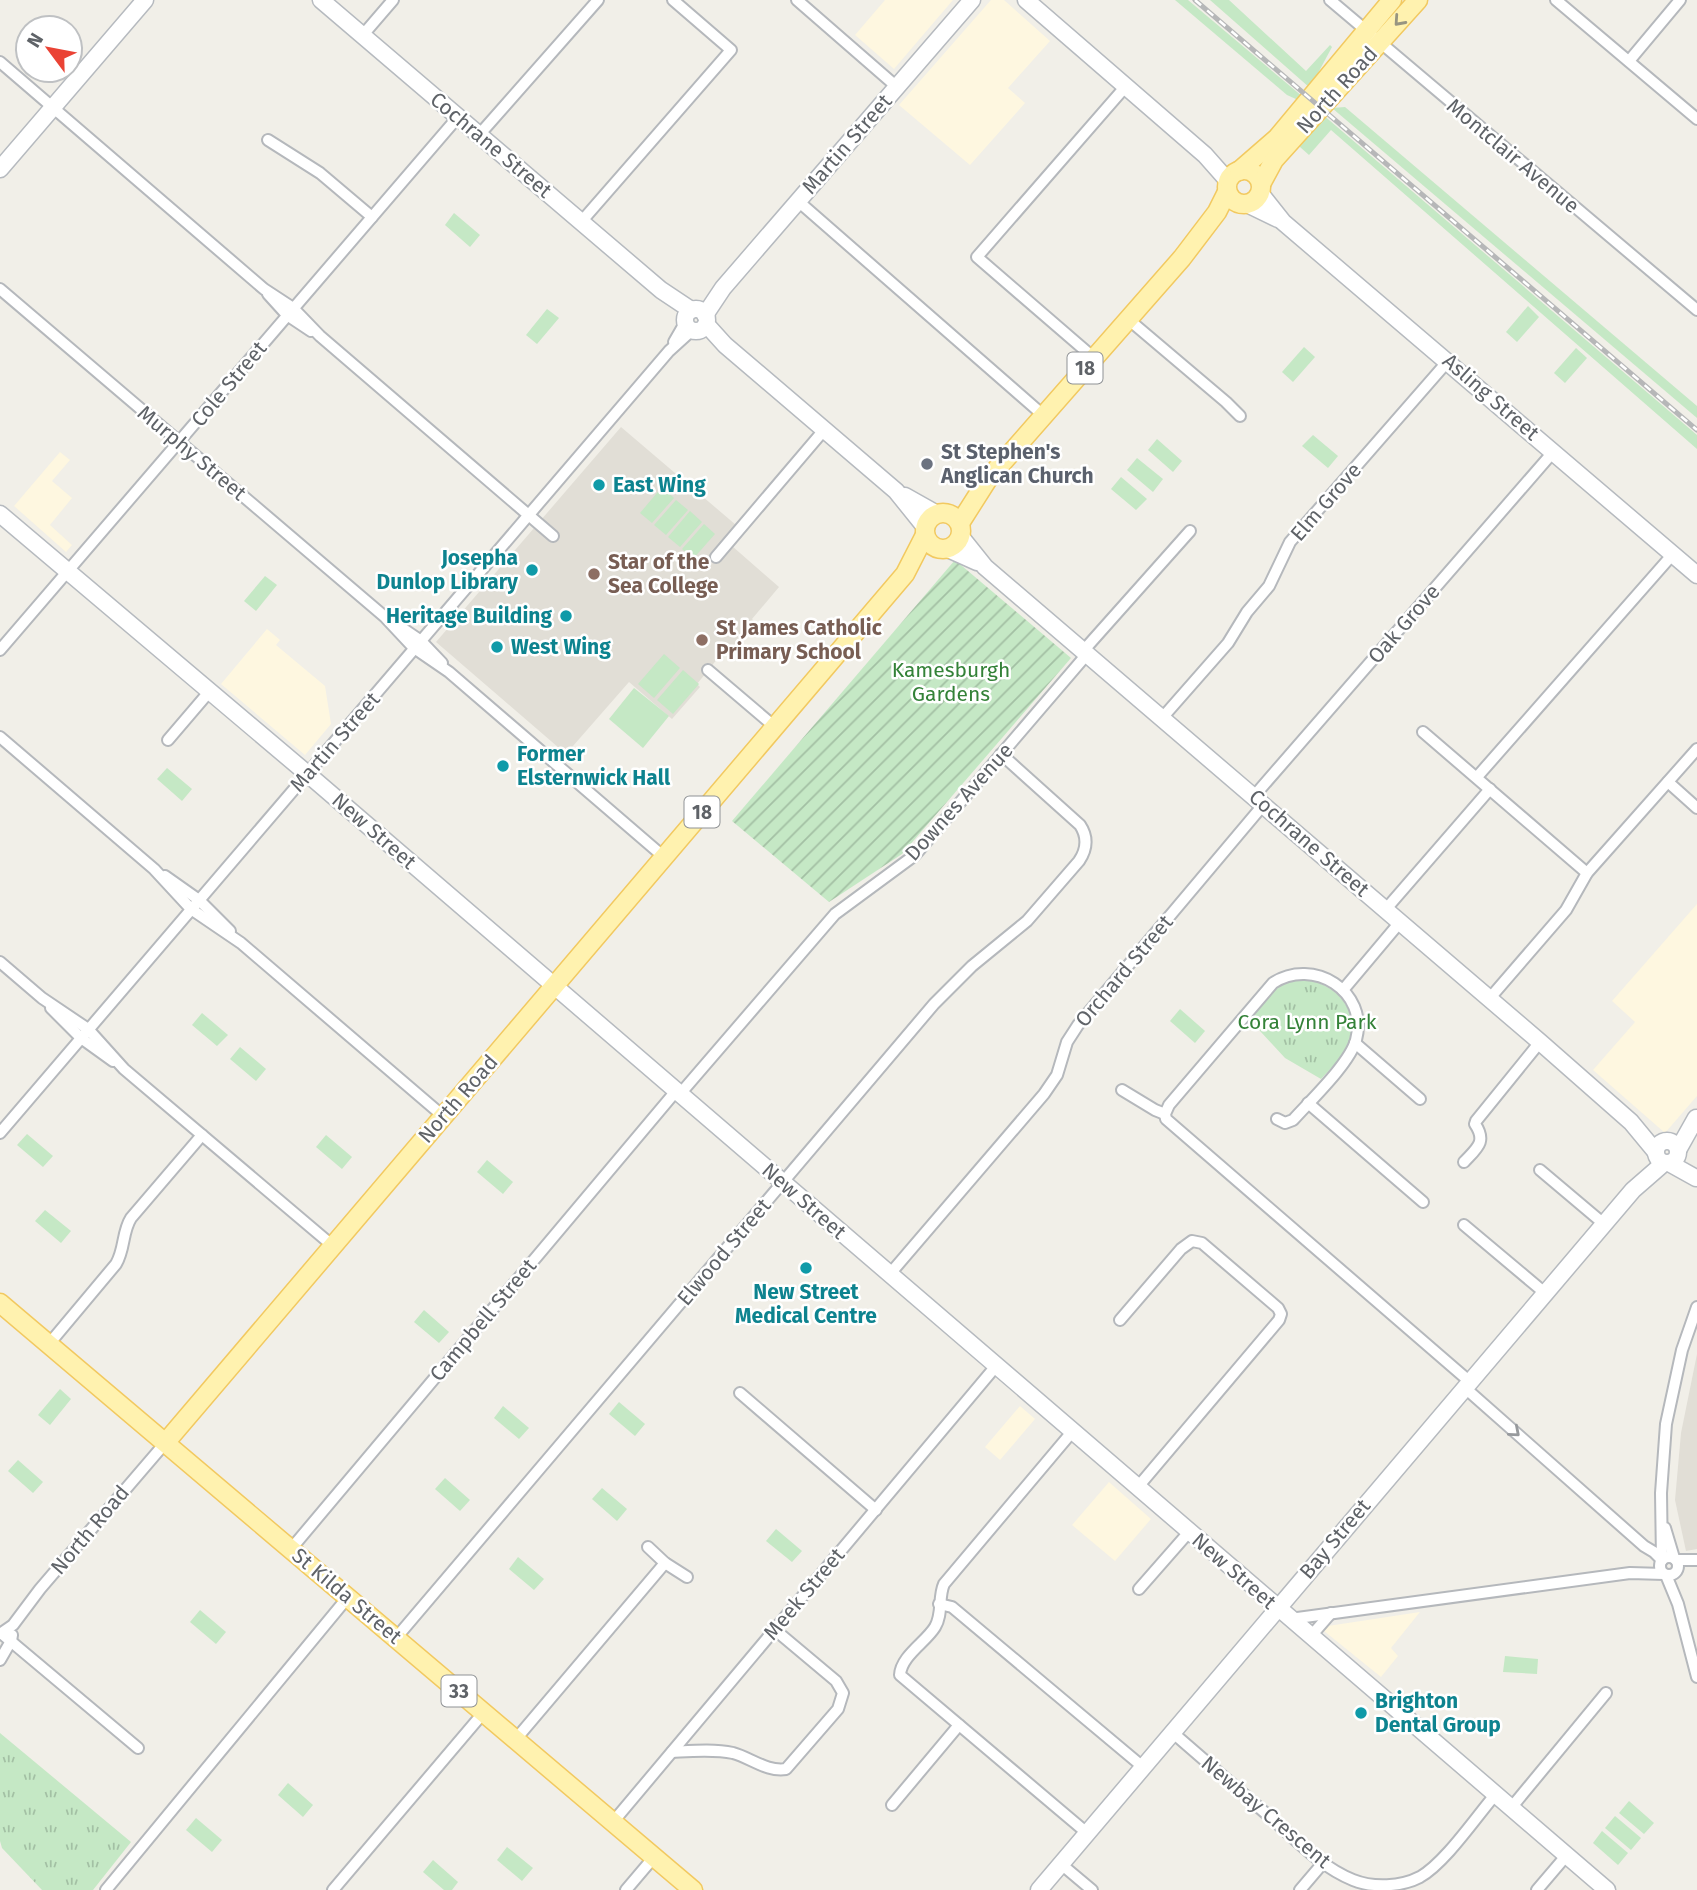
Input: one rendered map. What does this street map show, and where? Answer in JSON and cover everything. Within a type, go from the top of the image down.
[{"type":"main road","name":"North Road","points":[[1182,258],[1253,196],[1274,160],[1373,37],[1392,0]]},
{"type":"main road","name":"North Road","points":[[166,1442],[905,574],[1182,258],[1217,212],[1233,179],[1277,138],[1373,37],[1418,0]]},
{"type":"main road","points":[[1245,170],[1255,174],[1253,196],[1234,201],[1233,179],[1245,170]]},
{"type":"main road","name":"St Kilda Street","points":[[2,1309],[166,1442],[693,1890]]},
{"type":"street","points":[[0,169],[145,0]]},
{"type":"street","name":"Cochrane Street","points":[[321,0],[1163,717],[1697,1178]]},
{"type":"street","points":[[362,36],[393,0]]},
{"type":"street","points":[[480,135],[598,0]]},
{"type":"street","points":[[581,222],[731,51],[673,0]]},
{"type":"street","points":[[797,0],[897,87]]},
{"type":"street","name":"Martin Street","points":[[0,1133],[972,0]]},
{"type":"street","points":[[1026,0],[1233,179]]},
{"type":"street","name":"Montclair Avenue","points":[[1331,0],[1697,310]]},
{"type":"street","points":[[1556,0],[1697,119]]},
{"type":"street","points":[[1629,61],[1680,0]]},
{"type":"street","points":[[0,62],[553,537]]},
{"type":"street","points":[[1094,358],[977,257],[1126,86]]},
{"type":"street","name":"Cole Street","points":[[0,650],[458,117]]},
{"type":"street","points":[[268,140],[320,173],[372,217]]},
{"type":"street","name":"Asling Street","points":[[1253,196],[1697,575]]},
{"type":"street","points":[[797,201],[1044,415]]},
{"type":"street","name":"Murphy Street","points":[[0,289],[664,857]]},
{"type":"street","points":[[1128,319],[1240,416]]},
{"type":"street","name":"Elm Grove","points":[[1163,717],[1236,633],[1247,612],[1269,586],[1290,542],[1448,361]]},
{"type":"street","points":[[716,557],[824,430]]},
{"type":"street","name":"Oak Grove","points":[[1259,800],[1554,451]]},
{"type":"street","name":"New Street","points":[[0,514],[1607,1890]]},
{"type":"street","name":"Downes Avenue","points":[[678,1093],[835,914],[915,856],[1190,531]]},
{"type":"street","points":[[1477,777],[1673,554]]},
{"type":"street","points":[[708,670],[775,727]]},
{"type":"street","points":[[168,740],[209,692]]},
{"type":"street","points":[[1423,732],[1587,873]]},
{"type":"street","points":[[0,737],[154,869],[199,900],[241,943],[443,1116]]},
{"type":"street","points":[[1490,998],[1566,910],[1587,873],[1697,749]]},
{"type":"street","name":"Elwood Street","points":[[396,1638],[934,1004],[972,966],[1027,921],[1084,853],[1086,840],[1080,825],[1002,754]]},
{"type":"street","points":[[1668,782],[1697,808]]},
{"type":"street","points":[[1340,987],[1490,789]]},
{"type":"street","name":"Orchard Street","points":[[889,1275],[1044,1094],[1057,1075],[1068,1042],[1078,1025],[1259,800]]},
{"type":"street","points":[[154,869],[191,909],[241,943]]},
{"type":"street","points":[[0,962],[333,1246]]},
{"type":"street","points":[[1165,1114],[1177,1094],[1273,983],[1292,975],[1322,976],[1340,987],[1355,1014],[1355,1043],[1345,1059],[1293,1121],[1285,1123],[1277,1119]]},
{"type":"street","points":[[1464,1162],[1481,1140],[1482,1134],[1475,1124],[1476,1121],[1540,1042]]},
{"type":"street","points":[[1355,1043],[1420,1099]]},
{"type":"street","points":[[1122,1090],[1165,1114],[1170,1124],[1467,1384],[1634,1537],[1669,1565]]},
{"type":"street","name":"Campbell Street","points":[[291,1549],[678,1093]]},
{"type":"street","points":[[1308,1103],[1423,1202]]},
{"type":"street","name":"Bay Street","points":[[1039,1890],[1172,1732],[1284,1613],[1467,1384],[1697,1118]]},
{"type":"street","points":[[48,1344],[116,1264],[122,1252],[124,1231],[131,1218],[202,1135]]},
{"type":"street","points":[[1540,1170],[1604,1224]]},
{"type":"street","points":[[1464,1225],[1545,1293]]},
{"type":"street","points":[[1120,1320],[1181,1249],[1189,1242],[1196,1241],[1202,1243],[1278,1308],[1281,1314],[1279,1320],[1137,1488]]},
{"type":"street","points":[[1697,1307],[1682,1350],[1662,1454],[1662,1518],[1669,1565],[1697,1677]]},
{"type":"street","name":"Meek Street","points":[[613,1822],[996,1366]]},
{"type":"street","points":[[740,1393],[876,1510]]},
{"type":"street","points":[[1072,1432],[944,1584],[937,1623],[903,1665],[900,1675],[1087,1833]]},
{"type":"street","name":"North Road","points":[[1,1634],[13,1625],[40,1589],[166,1442]]},
{"type":"street","points":[[1139,1589],[1189,1532]]},
{"type":"street","points":[[648,1547],[665,1563],[687,1577]]},
{"type":"street","points":[[1284,1613],[1331,1613],[1697,1562]]},
{"type":"street","points":[[516,1739],[665,1563]]},
{"type":"street","points":[[106,1890],[348,1597]]},
{"type":"street","points":[[939,1604],[952,1607],[1143,1767]]},
{"type":"street","points":[[1311,1636],[1331,1613]]},
{"type":"street","name":"North Road","points":[[0,1660],[11,1641],[13,1625]]},
{"type":"street","points":[[672,1752],[717,1751],[734,1754],[771,1768],[786,1769],[838,1709],[843,1693],[836,1681],[774,1629]]},
{"type":"street","points":[[1,1634],[138,1748]]},
{"type":"street","points":[[1511,1808],[1606,1693]]},
{"type":"street","points":[[333,1890],[484,1712]]},
{"type":"street","points":[[892,1805],[959,1726]]},
{"type":"street","name":"Newbay Crescent","points":[[1172,1732],[1323,1863],[1355,1881],[1388,1885],[1406,1883],[1421,1876],[1435,1865],[1495,1795]]},
{"type":"street","points":[[1537,1890],[1566,1856]]},
{"type":"street","points":[[626,1890],[654,1857]]},
{"type":"street","points":[[1300,1890],[1323,1863]]},
{"type":"street","points":[[1061,1864],[1092,1890]]},
{"type":"shaded area","points":[[885,0],[953,0],[894,69],[855,35]]},
{"type":"shaded area","points":[[991,0],[1004,0],[1050,41],[1008,88],[1025,103],[970,165],[899,105]]},
{"type":"shaded area","name":"Star of the Sea College","points":[[621,427],[736,525],[724,539],[779,587],[752,619],[755,622],[721,660],[718,658],[697,684],[700,687],[672,719],[629,682],[566,754],[436,642]]},
{"type":"shaded area","points":[[60,452],[70,460],[52,481],[72,498],[50,525],[72,545],[66,552],[14,506]]},
{"type":"shaded area","points":[[267,629],[280,640],[276,645],[325,686],[331,724],[305,755],[221,684]]},
{"type":"shaded area","points":[[1697,904],[1697,1096],[1665,1133],[1593,1070],[1635,1022],[1612,1001]]},
{"type":"shaded area","points":[[1697,1354],[1697,1549],[1686,1551],[1675,1500],[1681,1433]]},
{"type":"shaded area","points":[[1020,1406],[1035,1419],[1000,1460],[985,1447]]},
{"type":"shaded area","points":[[1109,1482],[1151,1519],[1115,1561],[1072,1525]]},
{"type":"shaded area","points":[[1420,1612],[1391,1648],[1398,1656],[1381,1677],[1324,1631],[1328,1626]]},
{"type":"green space","points":[[1175,0],[1188,0],[1303,97],[1298,100],[1287,95]]},
{"type":"green space","points":[[1210,0],[1229,0],[1306,71],[1330,45],[1332,47],[1310,88]]},
{"type":"green space","points":[[1345,107],[1697,406],[1697,418],[1332,108]]},
{"type":"green space","points":[[1322,114],[1697,435],[1697,449],[1331,130],[1309,155],[1300,147],[1299,141]]},
{"type":"green space","points":[[454,213],[480,235],[470,247],[445,225]]},
{"type":"green space","points":[[1528,306],[1539,317],[1517,342],[1506,332]]},
{"type":"green space","points":[[547,309],[559,318],[537,344],[526,335]]},
{"type":"green space","points":[[1304,347],[1315,357],[1293,382],[1282,372]]},
{"type":"green space","points":[[1576,348],[1587,358],[1565,383],[1554,373]]},
{"type":"green space","points":[[1313,435],[1338,456],[1328,468],[1302,446]]},
{"type":"green space","points":[[1157,439],[1182,461],[1173,472],[1148,450]]},
{"type":"green space","points":[[1137,458],[1163,479],[1153,492],[1127,470]]},
{"type":"green space","points":[[1121,477],[1147,499],[1136,510],[1111,489]]},
{"type":"green space","points":[[662,487],[674,498],[652,523],[640,513]]},
{"type":"green space","points":[[676,500],[688,510],[666,535],[654,525]]},
{"type":"green space","points":[[690,511],[702,522],[680,547],[668,537]]},
{"type":"green space","points":[[704,524],[715,534],[693,559],[682,549]]},
{"type":"green space","name":"Kamesburgh Gardens","points":[[955,560],[1071,658],[902,854],[829,902],[732,821]]},
{"type":"green space","points":[[265,576],[277,585],[256,611],[244,601]]},
{"type":"green space","points":[[664,654],[680,668],[654,698],[638,684]]},
{"type":"green space","points":[[683,670],[699,684],[673,714],[657,700]]},
{"type":"green space","points":[[634,688],[669,716],[643,748],[609,719]]},
{"type":"green space","points":[[167,768],[192,789],[182,801],[157,779]]},
{"type":"green space","name":"Cora Lynn Park","points":[[1295,979],[1308,980],[1331,989],[1347,1007],[1351,1018],[1346,1049],[1321,1079],[1285,1058],[1249,1019],[1276,988]]},
{"type":"green space","points":[[1180,1009],[1205,1031],[1195,1043],[1170,1021]]},
{"type":"green space","points":[[202,1013],[228,1035],[217,1046],[192,1025]]},
{"type":"green space","points":[[240,1047],[266,1069],[256,1081],[230,1059]]},
{"type":"green space","points":[[27,1134],[53,1156],[43,1167],[17,1145]]},
{"type":"green space","points":[[326,1135],[352,1157],[342,1169],[316,1147]]},
{"type":"green space","points":[[487,1160],[513,1182],[503,1194],[477,1172]]},
{"type":"green space","points":[[45,1210],[71,1231],[61,1243],[35,1221]]},
{"type":"green space","points":[[424,1310],[449,1332],[439,1343],[414,1322]]},
{"type":"green space","points":[[60,1389],[71,1399],[50,1425],[38,1415]]},
{"type":"green space","points":[[619,1402],[645,1424],[635,1436],[609,1414]]},
{"type":"green space","points":[[503,1406],[529,1428],[519,1439],[494,1418]]},
{"type":"green space","points":[[18,1460],[43,1482],[33,1493],[8,1471]]},
{"type":"green space","points":[[445,1478],[470,1500],[460,1511],[435,1489]]},
{"type":"green space","points":[[602,1488],[627,1509],[617,1521],[592,1499]]},
{"type":"green space","points":[[776,1529],[802,1551],[792,1562],[766,1541]]},
{"type":"green space","points":[[518,1557],[544,1579],[534,1590],[509,1569]]},
{"type":"green space","points":[[200,1610],[226,1632],[216,1644],[190,1622]]},
{"type":"green space","points":[[1505,1656],[1538,1659],[1537,1674],[1503,1672]]},
{"type":"green space","points":[[0,1733],[131,1842],[93,1890],[42,1890],[2,1848]]},
{"type":"green space","points":[[288,1783],[313,1805],[303,1817],[278,1795]]},
{"type":"green space","points":[[1629,1801],[1654,1823],[1644,1834],[1619,1813]]},
{"type":"green space","points":[[1615,1816],[1641,1838],[1631,1850],[1605,1828]]},
{"type":"green space","points":[[196,1818],[222,1840],[212,1852],[186,1830]]},
{"type":"green space","points":[[1602,1831],[1628,1853],[1618,1865],[1593,1843]]},
{"type":"green space","points":[[507,1847],[533,1868],[522,1881],[497,1860]]},
{"type":"green space","points":[[433,1860],[458,1882],[452,1890],[444,1890],[423,1872]]},
{"type":"railway","points":[[1195,0],[1697,430]]},
{"type":"place","name":"St Stephen's Anglican Church","points":[[927,464]]},
{"type":"place","name":"East Wing","points":[[599,485]]},
{"type":"place","name":"Josepha Dunlop Library","points":[[532,570]]},
{"type":"place","name":"Star of the Sea College","points":[[594,574]]},
{"type":"place","name":"Heritage Building","points":[[566,616]]},
{"type":"place","name":"St James Catholic Primary School","points":[[702,640]]},
{"type":"place","name":"West Wing","points":[[497,647]]},
{"type":"place","name":"Former Elsternwick Hall","points":[[503,766]]},
{"type":"place","name":"New Street Medical Centre","points":[[806,1268]]},
{"type":"place","name":"Brighton Dental Group","points":[[1361,1713]]}]
